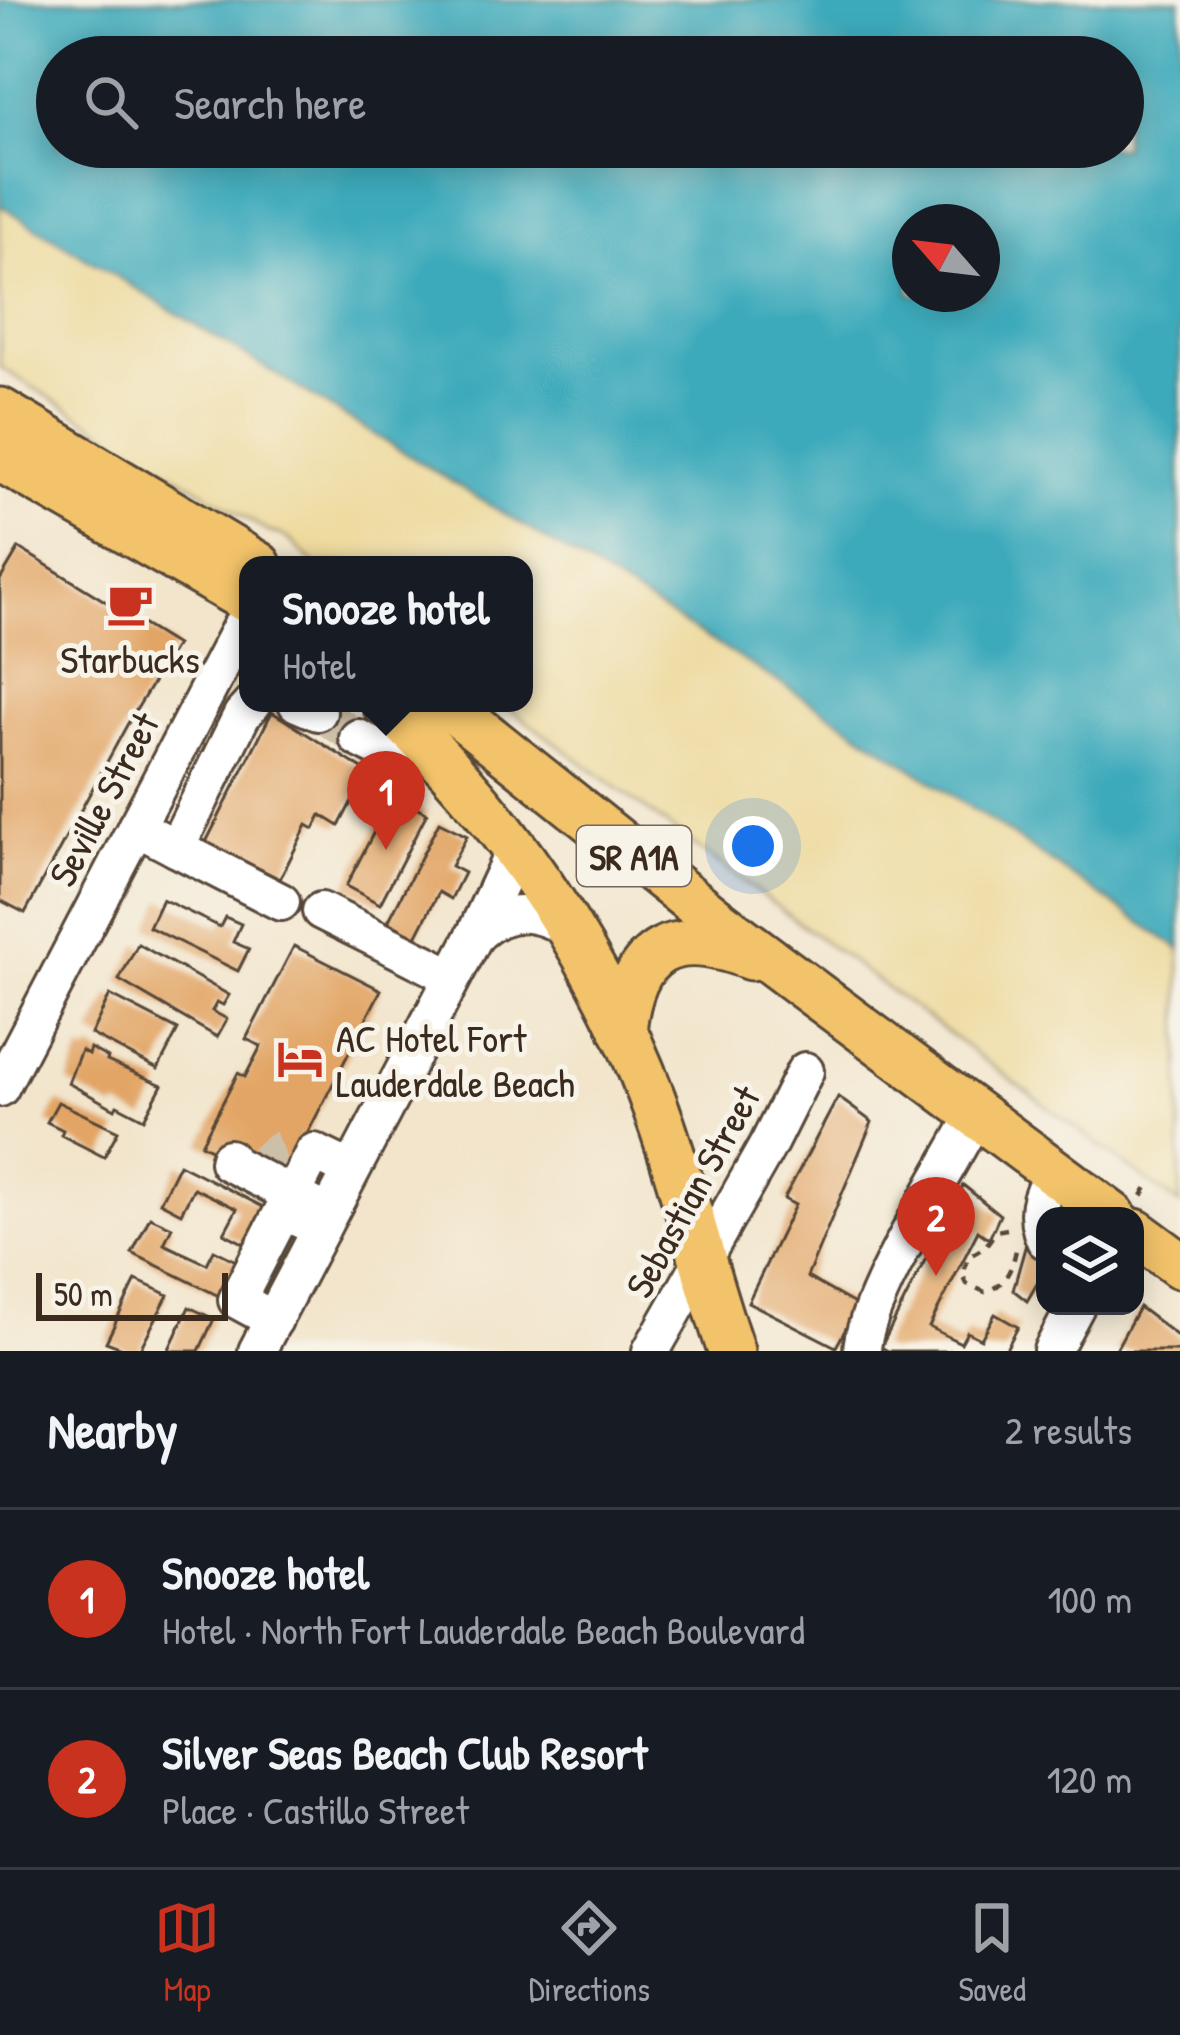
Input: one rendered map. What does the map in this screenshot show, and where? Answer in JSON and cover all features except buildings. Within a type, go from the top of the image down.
[{"type":"main road","points":[[0,411],[243,556]]},
{"type":"main road","points":[[0,458],[239,594]]},
{"type":"main road","name":"SR A1A","points":[[372,720],[431,718],[776,966],[1053,1174],[1118,1207]]},
{"type":"main road","name":"SR A1A","points":[[431,718],[464,783],[516,847],[573,932],[623,1030],[654,1105],[731,1351]]},
{"type":"main road","points":[[623,1030],[635,975],[663,948],[717,944],[776,966]]},
{"type":"main road","name":"SR A1A","points":[[1144,1227],[1180,1264]]},
{"type":"street","name":"Seville Street","points":[[0,1088],[239,630]]},
{"type":"street","points":[[176,848],[245,712]]},
{"type":"street","points":[[136,826],[280,902]]},
{"type":"street","points":[[266,1335],[474,937],[516,847]]},
{"type":"street","points":[[322,910],[452,976]]},
{"type":"street","points":[[474,937],[487,924],[516,912],[547,917],[573,932]]},
{"type":"street","name":"Sebastian Street","points":[[651,1351],[805,1071]]},
{"type":"street","points":[[862,1351],[865,1325],[976,1114]]},
{"type":"street","points":[[292,1195],[308,1149],[351,1170]]},
{"type":"street","points":[[247,1169],[325,1221]]},
{"type":"street","points":[[1025,1238],[1053,1174]]},
{"type":"street","points":[[1052,1351],[1071,1315]]},
{"type":"path","points":[[1134,1207],[1149,1184]]},
{"type":"path","points":[[1002,1228],[1025,1238],[995,1289],[986,1292],[967,1284],[963,1276],[968,1257],[986,1247],[1002,1228]]},
{"type":"sand","points":[[0,205],[844,722],[1180,949],[1180,1205],[514,712],[533,712],[533,556],[307,556],[284,537],[0,367]]},
{"type":"water","points":[[0,0],[1180,0],[1180,949],[844,722],[0,205]]},
{"type":"tunnel","points":[[318,712],[358,738]]},
{"type":"tunnel","points":[[257,1173],[275,1152],[301,1146]]},
{"type":"place","name":"Starbucks","points":[[130,604]]},
{"type":"place","name":"Snooze hotel","points":[[386,850]]},
{"type":"place","name":"AC Hotel Fort Lauderdale Beach","points":[[300,1059]]},
{"type":"place","name":"Silver Seas Beach Club Resort","points":[[936,1276]]}]
